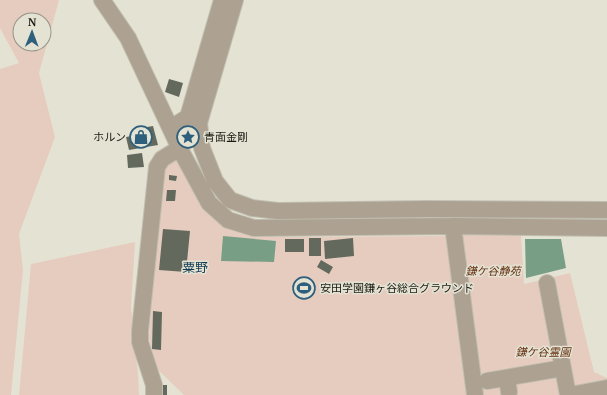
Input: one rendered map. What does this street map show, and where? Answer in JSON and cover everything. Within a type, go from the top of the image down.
[{"type":"street","points":[[102,0],[128,38],[180,148],[209,203],[228,220],[240,225],[254,228],[453,226],[607,228]]},
{"type":"street","points":[[171,128],[188,117],[222,0]]},
{"type":"street","points":[[235,0],[199,123],[202,148],[215,181],[230,200],[252,208],[278,211],[426,209],[607,210]]},
{"type":"street","points":[[154,395],[154,385],[140,342],[147,249],[157,167],[162,159],[180,148]]},
{"type":"street","points":[[453,226],[474,395]]},
{"type":"street","points":[[547,283],[569,395],[607,388]]},
{"type":"street","points":[[487,381],[508,385],[563,368]]},
{"type":"green space","points":[[0,0],[59,0],[52,26],[52,12],[12,12],[12,50],[0,28]]},
{"type":"green space","points":[[13,52],[45,52],[39,73],[55,137],[19,234],[23,270],[11,395],[0,395],[0,69],[19,63]]},
{"type":"green space","name":"安田学園鎌ヶ谷総合グラウンド","points":[[177,156],[198,201],[222,224],[233,231],[276,237],[450,236],[470,395],[184,395],[156,368],[149,338],[160,180],[164,170]]},
{"type":"green space","name":"鎌ケ谷霊園","points":[[459,234],[521,235],[524,284],[570,273],[594,372],[607,378],[607,395],[479,395]]},
{"type":"green space","points":[[135,242],[131,307],[139,395],[19,395],[31,264]]},
{"type":"shaded area","points":[[223,236],[276,241],[274,262],[221,261]]},
{"type":"shaded area","points":[[525,239],[561,239],[566,268],[526,278]]},
{"type":"building","points":[[169,79],[183,83],[179,97],[165,92]]},
{"type":"building","points":[[153,126],[158,145],[129,150],[126,137],[142,134],[141,128]]},
{"type":"building","points":[[142,153],[144,167],[128,168],[127,155]]},
{"type":"building","points":[[169,175],[177,176],[176,181],[169,180]]},
{"type":"building","points":[[167,190],[176,190],[175,201],[166,201]]},
{"type":"building","points":[[163,229],[190,231],[186,272],[159,270]]},
{"type":"building","points":[[309,238],[321,238],[321,256],[309,256]]},
{"type":"building","points":[[353,238],[354,256],[325,259],[324,241]]},
{"type":"building","points":[[285,239],[304,239],[304,252],[285,252]]},
{"type":"building","points":[[321,260],[333,267],[329,274],[317,267]]},
{"type":"building","points":[[153,311],[162,312],[161,350],[152,349]]},
{"type":"building","points":[[156,385],[167,385],[167,395],[156,395]]},
{"type":"place","name":"ホルン","points":[[141,137]]},
{"type":"place","name":"青面金剛","points":[[188,137]]},
{"type":"place","name":"安田学園鎌ヶ谷総合グラウンド","points":[[304,288]]},
{"type":"district","name":"粟野","points":[[195,267]]},
{"type":"park label","name":"鎌ケ谷静苑","points":[[493,271]]}]
